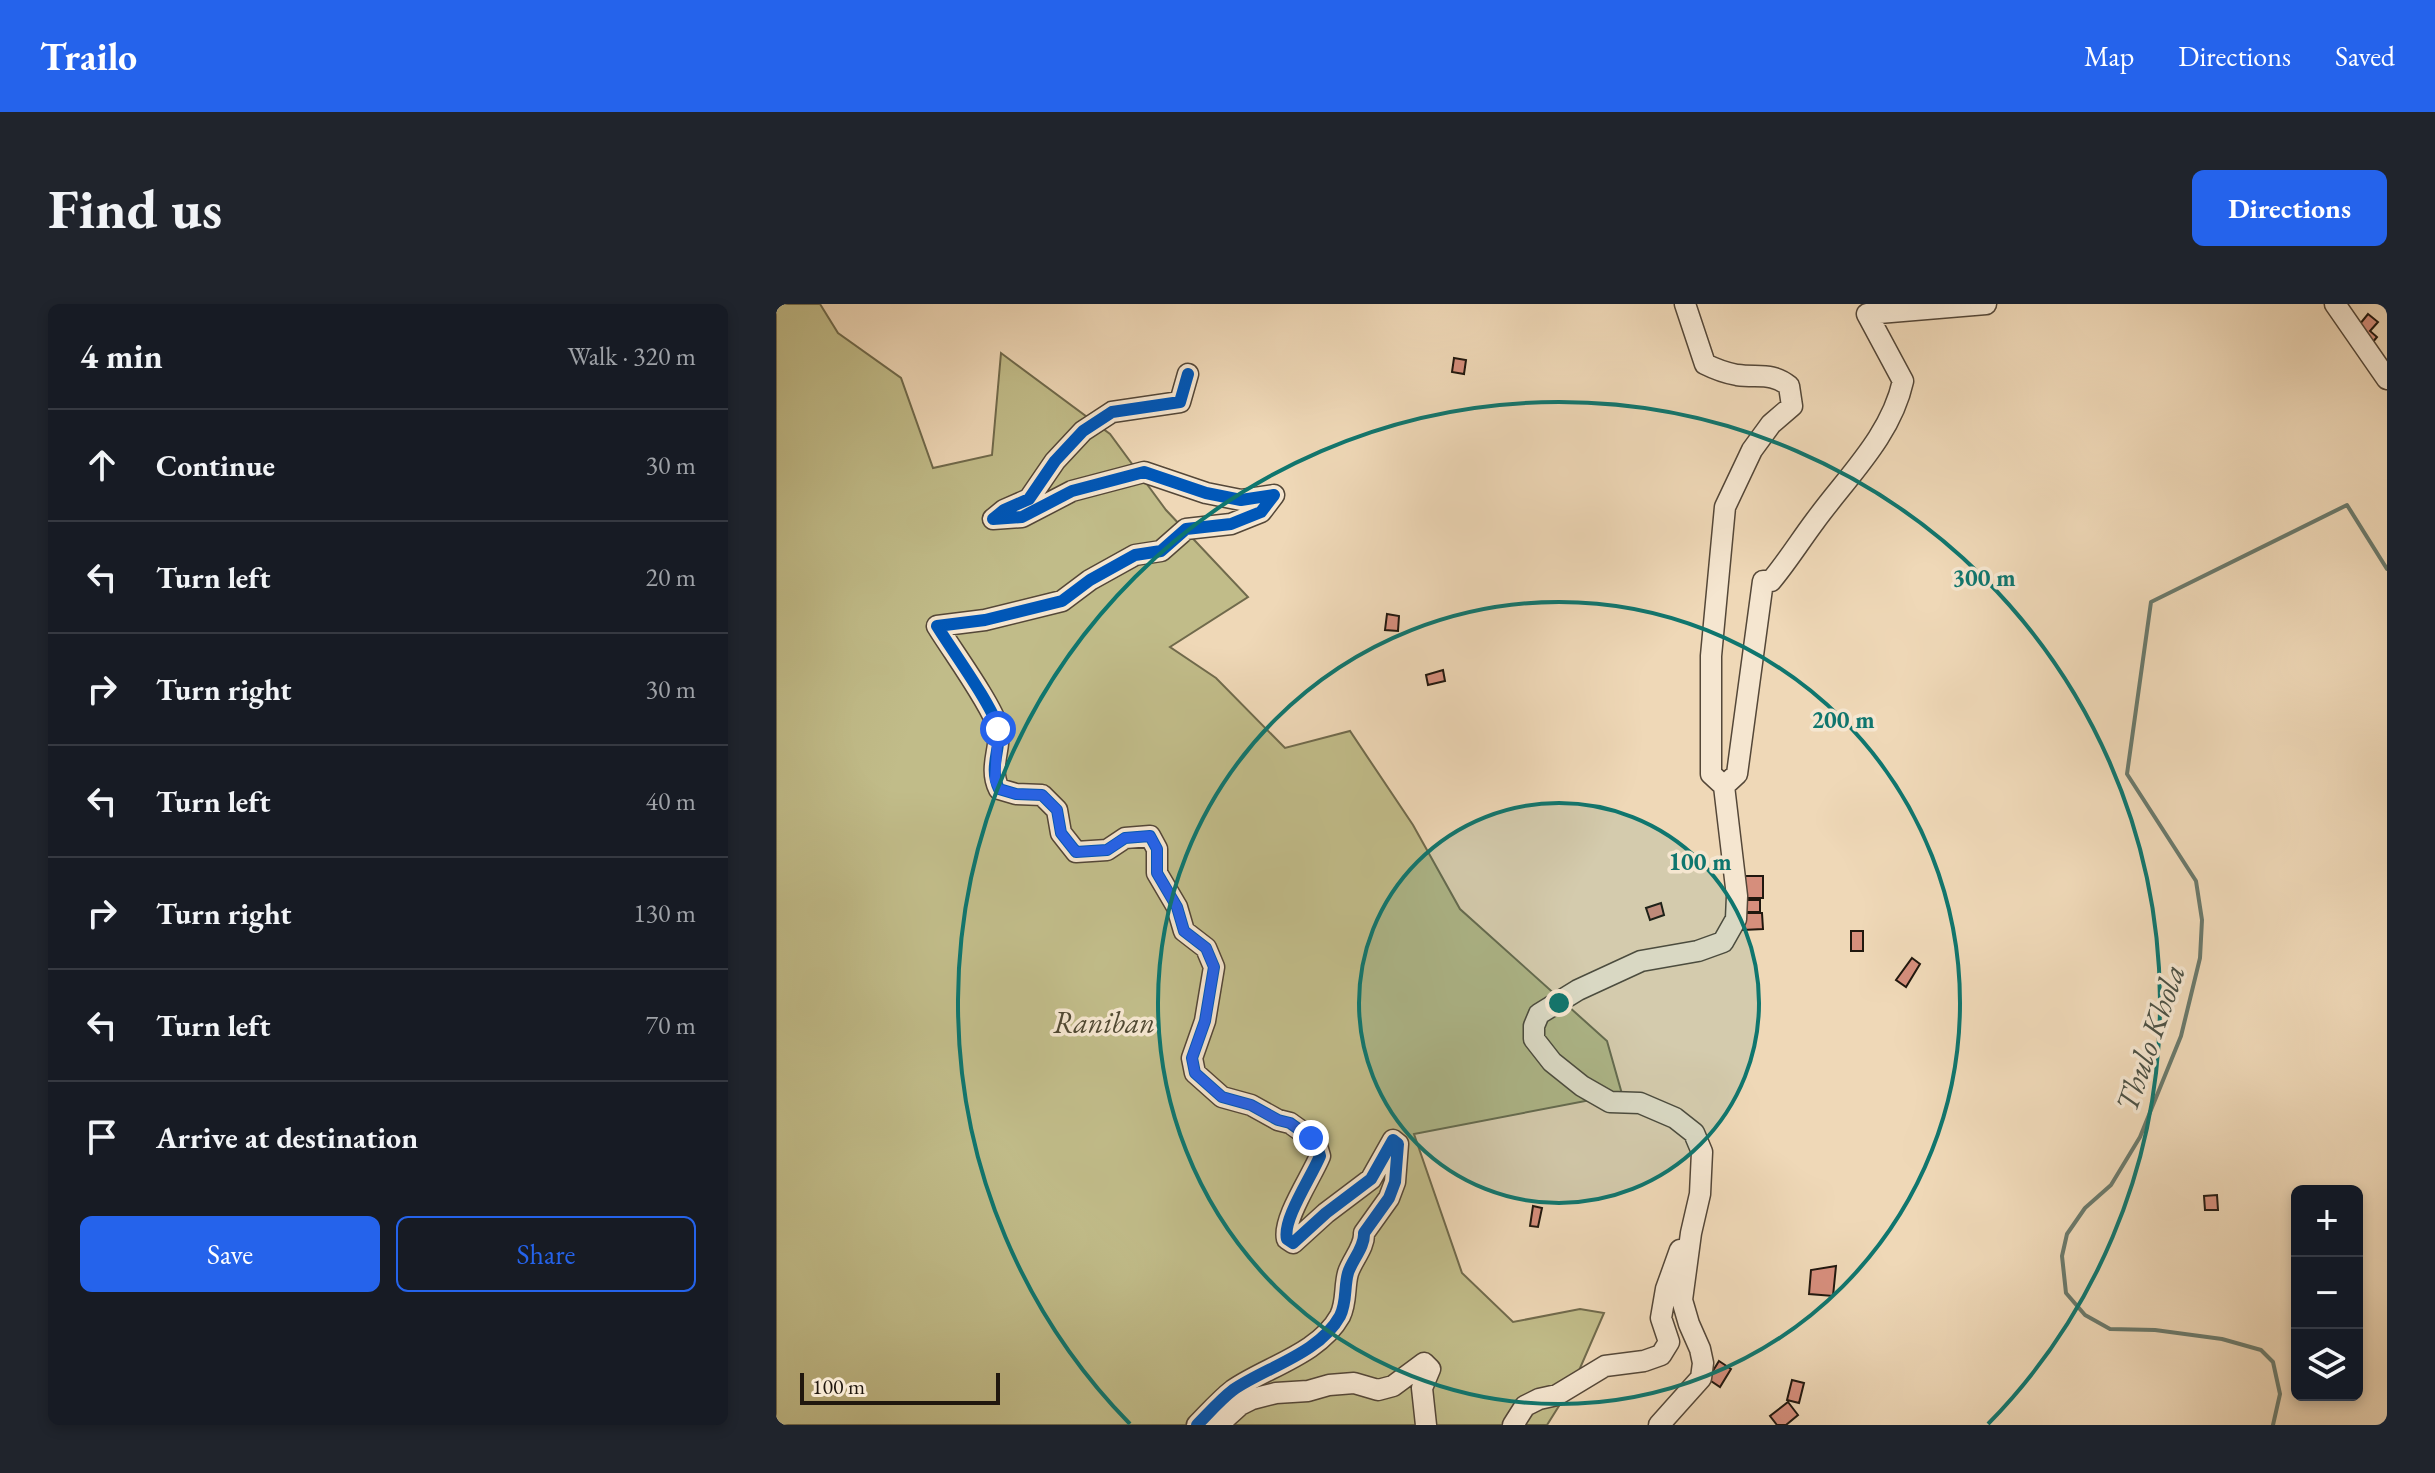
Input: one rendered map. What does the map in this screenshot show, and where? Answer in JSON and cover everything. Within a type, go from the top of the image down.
[{"type":"street","points":[[1659,1425],[1701,1378],[1703,1363],[1700,1349],[1682,1300],[1700,1194],[1702,1152],[1694,1133],[1675,1118],[1640,1103],[1610,1102],[1582,1086],[1552,1062],[1534,1039],[1534,1026],[1539,1014],[1578,990],[1641,961],[1698,951],[1723,942],[1736,919],[1737,896],[1724,786],[1711,774],[1711,656],[1725,507],[1752,450],[1771,424],[1792,406],[1789,386],[1781,379],[1739,375],[1705,364],[1685,304]]},
{"type":"street","points":[[1724,786],[1737,774],[1763,581],[1771,581],[1788,560],[1867,454],[1898,403],[1903,381],[1867,314],[1986,304]]},
{"type":"street","points":[[2335,304],[2387,379]]},
{"type":"street","points":[[1188,374],[1180,402],[1112,412],[1083,431],[1055,461],[1029,499],[1004,510],[993,519],[1022,517],[1072,491],[1144,472],[1206,493],[1241,500],[1274,495],[1261,512],[1231,524],[1186,529],[1161,551],[1135,555],[1090,580],[1062,601],[985,620],[937,626],[998,729],[995,780],[999,789],[1016,794],[1042,795],[1057,810],[1061,833],[1076,852],[1107,850],[1125,838],[1150,836],[1157,849],[1157,873],[1177,907],[1184,931],[1206,948],[1214,967],[1205,1021],[1192,1058],[1195,1073],[1222,1097],[1251,1105],[1290,1123],[1317,1146],[1320,1156],[1291,1214],[1285,1232],[1287,1239],[1293,1243],[1371,1179],[1387,1147],[1393,1140],[1398,1144],[1395,1182],[1389,1198],[1364,1233],[1364,1241],[1347,1275],[1347,1294],[1340,1315],[1327,1333],[1283,1364],[1233,1390],[1197,1425]]},
{"type":"street","points":[[1513,1425],[1525,1406],[1557,1395],[1605,1366],[1644,1361],[1661,1355],[1669,1342],[1661,1318],[1666,1289],[1682,1245],[1691,1233]]},
{"type":"street","points":[[1218,1425],[1240,1405],[1252,1399],[1354,1383],[1378,1390],[1393,1386],[1424,1363],[1430,1369],[1422,1388],[1426,1425]]},
{"type":"green space","name":"Raniban","points":[[776,304],[820,304],[838,333],[901,378],[933,468],[992,455],[1001,353],[1110,434],[1166,510],[1248,597],[1170,647],[1216,678],[1285,748],[1350,731],[1413,825],[1460,909],[1607,1041],[1622,1094],[1414,1134],[1462,1273],[1513,1322],[1580,1309],[1604,1313],[1574,1382],[1547,1425],[776,1425]]},
{"type":"building","points":[[2368,314],[2378,322],[2370,331],[2377,337],[2372,343],[2355,330]]},
{"type":"building","points":[[1454,358],[1466,360],[1464,374],[1452,372]]},
{"type":"building","points":[[1387,614],[1399,616],[1398,631],[1385,630]]},
{"type":"building","points":[[1443,670],[1445,681],[1428,685],[1426,675]]},
{"type":"building","points":[[1745,876],[1763,876],[1763,898],[1745,898]]},
{"type":"building","points":[[1744,900],[1760,900],[1760,912],[1744,912]]},
{"type":"building","points":[[1661,903],[1664,915],[1650,920],[1646,908]]},
{"type":"building","points":[[1743,913],[1762,913],[1763,929],[1743,930]]},
{"type":"building","points":[[1851,931],[1863,931],[1863,951],[1851,951]]},
{"type":"building","points":[[1912,958],[1920,964],[1906,987],[1896,980]]},
{"type":"building","points":[[2217,1195],[2218,1210],[2205,1210],[2204,1196]]},
{"type":"building","points":[[1533,1206],[1542,1208],[1538,1227],[1530,1226]]},
{"type":"building","points":[[1836,1266],[1833,1296],[1809,1294],[1811,1270]]},
{"type":"building","points":[[1719,1361],[1731,1369],[1720,1387],[1708,1379]]},
{"type":"building","points":[[1792,1380],[1804,1383],[1799,1403],[1787,1400]]},
{"type":"building","points":[[1788,1402],[1798,1415],[1786,1425],[1777,1425],[1770,1416]]},
{"type":"waterway","name":"Thulo Khola","points":[[2273,1425],[2280,1394],[2273,1362],[2261,1350],[2222,1339],[2155,1330],[2110,1329],[2085,1315],[2066,1293],[2062,1256],[2067,1234],[2085,1208],[2111,1185],[2140,1137],[2181,1036],[2200,958],[2202,920],[2196,881],[2127,774],[2151,602],[2347,505],[2387,569]]},
{"type":"cycle path","points":[[1188,374],[1180,402],[1112,412],[1083,431],[1055,461],[1029,499],[1004,510],[993,519],[1022,517],[1072,491],[1144,472],[1206,493],[1241,500],[1274,495],[1261,512],[1231,524],[1186,529],[1161,551],[1135,555],[1090,580],[1062,601],[985,620],[937,626],[980,692],[998,728],[995,773],[999,789],[1016,794],[1042,795],[1057,810],[1061,833],[1076,852],[1107,850],[1125,838],[1150,836],[1157,849],[1157,873],[1177,907],[1184,931],[1206,948],[1214,967],[1205,1021],[1192,1058],[1195,1073],[1222,1097],[1251,1105],[1290,1123],[1317,1146],[1320,1156],[1293,1210],[1287,1239],[1293,1243],[1371,1179],[1393,1140],[1398,1144],[1395,1182],[1389,1198],[1364,1233],[1348,1273],[1342,1311],[1331,1329],[1306,1350],[1233,1390],[1197,1425]]},
{"type":"route","points":[[998,729],[994,756],[995,780],[999,789],[1016,794],[1042,795],[1057,810],[1061,833],[1076,852],[1107,850],[1125,838],[1150,836],[1157,849],[1157,873],[1177,907],[1184,931],[1206,948],[1214,967],[1205,1021],[1192,1058],[1195,1073],[1222,1097],[1251,1105],[1290,1123],[1311,1138]]}]
